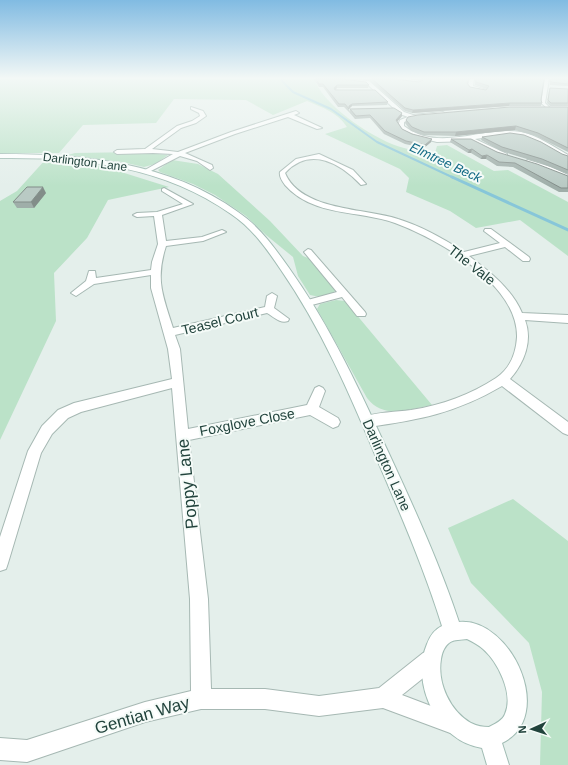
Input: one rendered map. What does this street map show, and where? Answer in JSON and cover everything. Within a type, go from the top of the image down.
[{"type":"street","points":[[146,150],[179,127],[194,122],[203,116],[202,115]]},
{"type":"street","points":[[147,171],[180,153],[288,115],[319,128]]},
{"type":"street","points":[[407,115],[411,116]]},
{"type":"street","points":[[429,115],[411,116],[405,118],[400,123],[404,130],[410,134],[437,140],[471,139],[498,153],[549,168],[568,178]]},
{"type":"street","points":[[466,139],[505,133],[515,133],[527,136],[568,157]]},
{"type":"street","name":"Darlington Lane","points":[[117,152],[146,150],[180,153],[197,158],[210,166],[210,168]]},
{"type":"street","points":[[308,151],[351,172],[360,180],[346,179]]},
{"type":"street","points":[[546,153],[557,151]]},
{"type":"street","name":"Darlington Lane","points":[[0,156],[68,158],[122,165],[147,171],[191,187],[213,198],[237,215],[263,240],[308,303],[368,421],[432,569],[453,632]]},
{"type":"street","name":"The Vale","points":[[319,156],[305,159],[287,167],[282,173],[284,180],[308,199],[331,207],[368,213],[397,221],[428,235],[462,255],[492,278],[502,289],[519,316],[522,327],[524,341],[520,356],[502,380],[466,401],[413,415],[368,421]]},
{"type":"street","points":[[137,215],[158,214],[189,204],[164,190]]},
{"type":"street","name":"Poppy Lane","points":[[158,214],[162,244],[156,262],[156,288],[170,333],[178,382],[182,436],[200,599],[201,699]]},
{"type":"street","points":[[488,230],[526,259]]},
{"type":"street","points":[[162,244],[203,239],[222,232]]},
{"type":"street","points":[[203,239],[209,247]]},
{"type":"street","points":[[462,255],[507,244]]},
{"type":"street","points":[[308,252],[360,314]]},
{"type":"street","points":[[76,293],[91,277],[155,272]]},
{"type":"street","points":[[308,303],[343,294]]},
{"type":"street","name":"Teasel Court","points":[[269,309],[272,296]]},
{"type":"street","name":"Teasel Court","points":[[170,333],[269,309],[284,319]]},
{"type":"street","points":[[519,316],[568,319]]},
{"type":"street","points":[[502,380],[568,429]]},
{"type":"street","points":[[0,563],[35,451],[47,430],[63,414],[78,407],[178,382]]},
{"type":"street","name":"Foxglove Close","points":[[312,409],[319,391]]},
{"type":"street","name":"Foxglove Close","points":[[182,436],[312,409],[333,422]]},
{"type":"street","points":[[383,698],[458,726],[474,735],[490,738],[506,730],[515,717],[517,706],[516,687],[510,668],[492,644],[482,636],[468,630],[444,635],[435,645],[430,660],[433,688],[438,701],[450,718],[458,726]]},
{"type":"street","points":[[383,698],[430,660]]},
{"type":"street","name":"Gentian Way","points":[[0,749],[27,751],[145,712],[201,699],[265,699],[319,706],[383,698]]},
{"type":"street","points":[[490,738],[498,765]]},
{"type":"green space","points":[[0,115],[162,115],[156,123],[83,125],[59,153],[0,153]]},
{"type":"green space","points":[[335,115],[344,115],[354,123],[381,139],[393,145],[408,149],[435,153],[437,146],[447,145],[494,171],[508,170],[568,202],[568,256],[520,220],[476,228],[450,211],[406,192],[409,178],[400,169],[325,134],[347,127]]},
{"type":"green space","points":[[138,152],[168,155],[155,164],[144,167],[122,162],[68,155],[75,153]]},
{"type":"green space","points":[[46,159],[102,166],[169,187],[108,200],[87,238],[54,273],[56,321],[0,440],[0,201],[17,191]]},
{"type":"green space","points":[[172,160],[198,164],[218,174],[270,221],[303,256],[308,258],[335,290],[334,293],[320,297],[310,295],[298,276],[293,257],[246,216],[215,195],[193,184],[158,170]]},
{"type":"green space","points":[[336,300],[345,301],[432,405],[406,410],[389,411],[374,405],[367,398],[317,309],[320,304]]},
{"type":"green space","points":[[513,499],[568,541],[568,765],[540,765],[542,692],[529,643],[471,583],[448,528]]},
{"type":"building","points":[[355,115],[401,115],[396,120],[402,129],[412,134],[432,139],[425,145],[406,141],[385,131],[370,115],[356,116]]},
{"type":"building","points":[[418,115],[568,115],[568,148],[538,133],[516,126],[456,132],[424,132],[412,127],[406,120],[408,117]]},
{"type":"building","points":[[510,133],[524,135],[568,156],[568,170],[542,159],[502,147],[482,137]]},
{"type":"building","points":[[451,139],[471,139],[497,152],[537,164],[568,176],[568,188],[561,188],[515,163],[499,162],[487,155],[482,156],[472,149],[469,150]]},
{"type":"building","points":[[27,187],[43,187],[31,202],[13,202]]},
{"type":"waterway","name":"Elmtree Beck","points":[[339,115],[377,142],[454,178]]},
{"type":"waterway","name":"Elmtree Beck","points":[[452,177],[568,230]]}]
